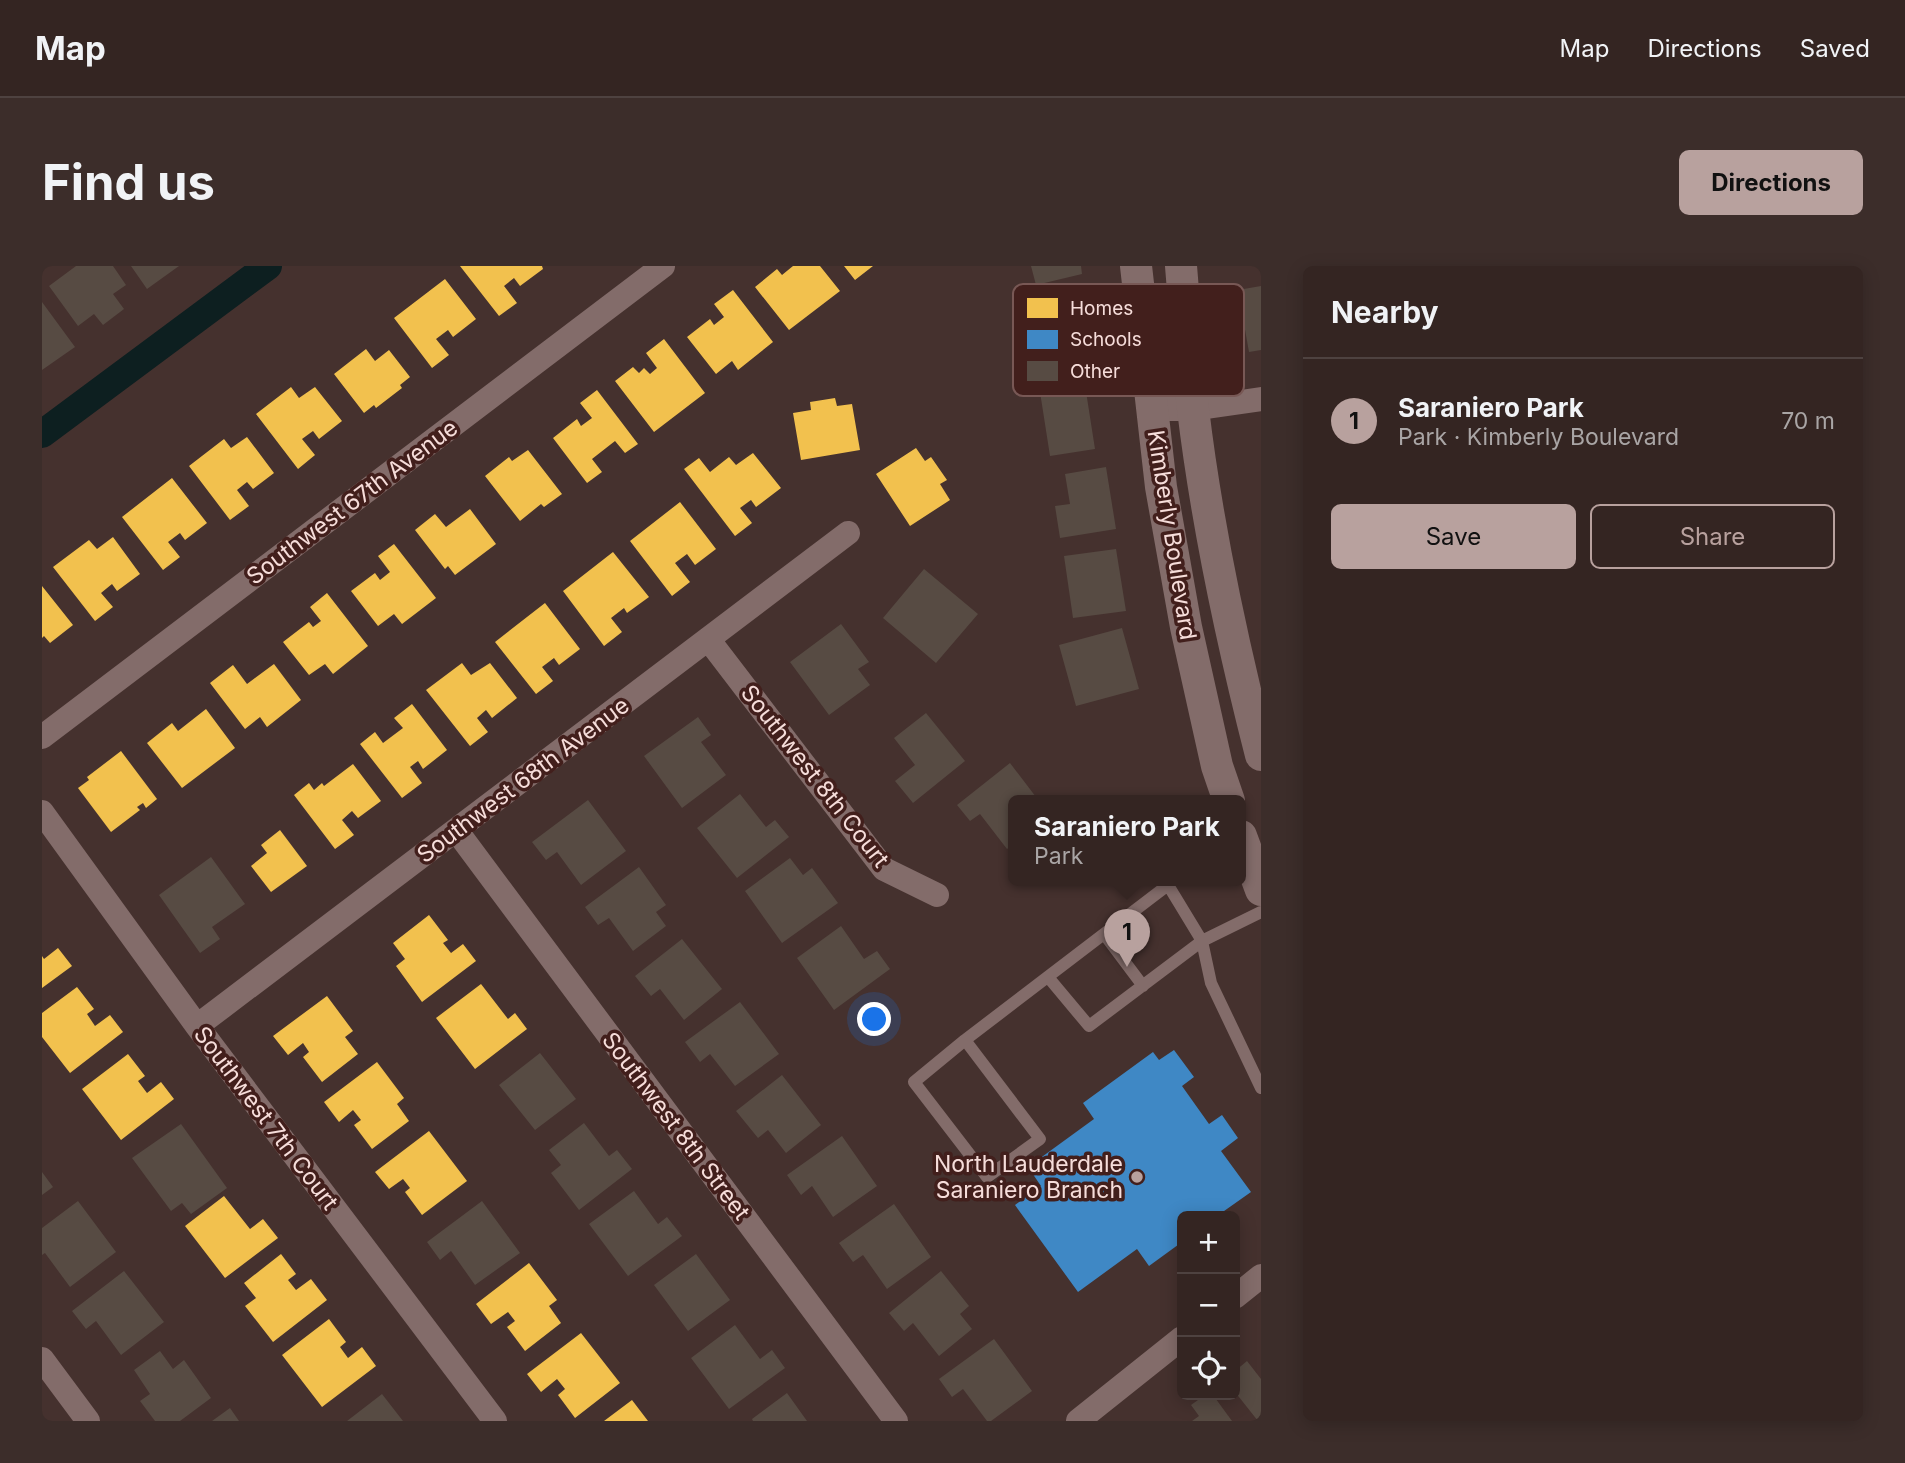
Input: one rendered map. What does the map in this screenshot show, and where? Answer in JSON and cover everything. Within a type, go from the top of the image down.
[{"type":"street","name":"Southwest 67th Avenue","points":[[42,737],[663,266]]},
{"type":"street","name":"Kimberly Boulevard","points":[[1136,266],[1138,284]]},
{"type":"street","name":"Kimberly Boulevard","points":[[1181,266],[1183,284]]},
{"type":"street","name":"Kimberly Boulevard","points":[[1151,396],[1161,487],[1186,627],[1217,766],[1227,795]]},
{"type":"street","name":"Kimberly Boulevard","points":[[1192,396],[1205,490],[1229,617],[1261,755]]},
{"type":"street","points":[[1152,409],[1193,409],[1261,399]]},
{"type":"street","name":"Southwest 68th Avenue","points":[[197,1026],[848,533]]},
{"type":"street","name":"Southwest 8th Court","points":[[708,639],[884,869],[937,895]]},
{"type":"street","name":"Southwest 7th Court","points":[[42,812],[197,1026],[495,1421]]},
{"type":"street","name":"Southwest 8th Street","points":[[456,830],[896,1421]]},
{"type":"street","points":[[1248,838],[1261,890]]},
{"type":"street","points":[[1240,1293],[1261,1276]]},
{"type":"street","points":[[1078,1421],[1177,1343]]},
{"type":"street","points":[[42,1359],[88,1421]]},
{"type":"lane","points":[[965,1041],[1040,1139],[987,1177],[914,1083],[965,1041],[1167,886]]},
{"type":"lane","points":[[1169,886],[1202,941],[1211,983],[1261,1088]]},
{"type":"lane","points":[[1048,978],[1089,1027],[1202,941],[1261,912]]},
{"type":"lane","points":[[1104,934],[1143,986]]},
{"type":"building: Homes","points":[[460,266],[542,266],[543,269],[520,286],[514,278],[504,286],[517,303],[499,316]]},
{"type":"building: Homes","points":[[793,266],[820,266],[840,291],[789,330],[755,287],[777,269],[782,275]]},
{"type":"building: Homes","points":[[844,266],[873,266],[855,280]]},
{"type":"building: Homes","points":[[445,279],[476,319],[453,337],[448,330],[436,339],[449,355],[432,368],[394,318]]},
{"type":"building: Homes","points":[[733,290],[773,342],[738,370],[732,361],[716,374],[687,337],[710,319],[714,325],[724,317],[714,304]]},
{"type":"building: Homes","points":[[664,339],[705,393],[654,432],[615,381],[633,367],[639,373],[644,368],[650,374],[657,368],[646,353]]},
{"type":"building: Homes","points":[[366,349],[375,361],[389,350],[410,377],[400,385],[402,388],[376,408],[374,405],[364,413],[334,374]]},
{"type":"building: Homes","points":[[291,387],[299,398],[315,387],[342,421],[319,439],[313,431],[302,439],[315,455],[298,469],[256,414]]},
{"type":"building: Homes","points":[[597,390],[638,444],[625,453],[615,441],[592,459],[602,472],[587,483],[553,438],[577,419],[581,426],[592,418],[580,403]]},
{"type":"building: Homes","points":[[835,398],[837,406],[852,404],[860,450],[801,460],[793,413],[811,410],[810,402]]},
{"type":"building: Homes","points":[[247,437],[274,473],[253,489],[247,482],[237,490],[249,506],[230,520],[189,466],[224,439],[231,448]]},
{"type":"building: Homes","points":[[916,448],[925,461],[931,457],[947,480],[940,484],[950,500],[910,526],[876,474]]},
{"type":"building: Homes","points":[[528,450],[562,494],[544,507],[541,504],[520,521],[485,476],[509,457],[512,461]]},
{"type":"building: Homes","points":[[753,453],[781,488],[756,507],[751,500],[740,508],[752,523],[735,536],[684,469],[699,458],[710,472],[729,457],[736,465]]},
{"type":"building: Homes","points":[[172,478],[207,523],[185,540],[180,533],[168,542],[180,557],[163,570],[122,517]]},
{"type":"building: Homes","points":[[680,502],[716,549],[695,565],[687,554],[675,563],[690,582],[672,596],[630,541]]},
{"type":"building: Homes","points":[[470,509],[496,544],[455,575],[448,566],[445,569],[415,530],[435,514],[446,527]]},
{"type":"building: Homes","points":[[113,537],[140,574],[117,591],[112,584],[101,593],[113,607],[95,621],[53,567],[89,540],[97,549]]},
{"type":"building: Homes","points":[[394,544],[436,598],[402,624],[394,614],[378,626],[351,591],[375,573],[380,580],[390,572],[378,556]]},
{"type":"building: Homes","points":[[613,552],[649,597],[627,613],[624,608],[611,618],[622,632],[604,646],[563,591]]},
{"type":"building: Homes","points":[[42,586],[73,625],[50,643],[44,636],[42,638]]},
{"type":"building: Homes","points":[[327,593],[368,646],[333,674],[325,664],[309,675],[283,642],[309,622],[313,627],[321,621],[310,607]]},
{"type":"building: Homes","points":[[545,603],[580,649],[559,665],[554,658],[542,667],[553,681],[536,694],[495,642]]},
{"type":"building: Homes","points":[[462,663],[471,675],[490,663],[517,698],[492,718],[486,710],[477,718],[488,732],[470,746],[426,690]]},
{"type":"building: Homes","points":[[274,664],[301,700],[267,727],[260,717],[245,729],[210,683],[233,665],[247,684]]},
{"type":"building: Homes","points":[[412,704],[447,750],[423,769],[418,761],[410,767],[422,783],[402,798],[360,744],[375,732],[383,743],[403,728],[394,718]]},
{"type":"building: Homes","points":[[206,709],[235,748],[182,788],[147,743],[172,723],[178,731]]},
{"type":"building: Homes","points":[[121,751],[157,799],[146,808],[143,803],[137,807],[140,810],[111,832],[78,788],[89,780],[87,777]]},
{"type":"building: Homes","points":[[353,764],[381,801],[358,818],[352,811],[342,820],[354,835],[335,849],[294,795],[309,783],[314,790],[322,783],[324,786]]},
{"type":"building: Homes","points":[[280,830],[307,866],[271,892],[251,866],[267,853],[261,845]]},
{"type":"building: Homes","points":[[429,915],[448,940],[443,943],[451,953],[463,944],[476,961],[422,1002],[396,966],[405,959],[393,943]]},
{"type":"building: Homes","points":[[58,948],[72,966],[42,988],[42,956],[44,959]]},
{"type":"building: Homes","points":[[481,984],[508,1019],[515,1013],[527,1029],[475,1069],[436,1018]]},
{"type":"building: Homes","points":[[77,987],[94,1009],[87,1014],[95,1026],[110,1015],[123,1032],[70,1073],[42,1037],[42,1013]]},
{"type":"building: Homes","points":[[327,996],[353,1031],[345,1037],[358,1054],[322,1082],[303,1057],[309,1052],[303,1043],[288,1055],[273,1036]]},
{"type":"building: Homes","points":[[128,1054],[145,1076],[138,1081],[147,1093],[161,1082],[174,1099],[121,1140],[82,1089]]},
{"type":"building: Homes","points":[[377,1062],[404,1098],[397,1104],[409,1121],[372,1149],[354,1125],[361,1120],[353,1110],[339,1122],[324,1102]]},
{"type":"building: Homes","points":[[429,1131],[467,1181],[422,1215],[405,1192],[410,1188],[403,1179],[389,1189],[375,1172]]},
{"type":"building: Homes","points":[[224,1196],[250,1229],[263,1219],[278,1238],[225,1278],[185,1226]]},
{"type":"building: Homes","points":[[281,1254],[296,1274],[288,1280],[296,1290],[311,1279],[327,1300],[273,1342],[245,1306],[256,1298],[244,1283]]},
{"type":"building: Homes","points":[[529,1263],[557,1300],[549,1306],[561,1323],[525,1351],[507,1327],[515,1321],[508,1312],[491,1324],[476,1304]]},
{"type":"building: Homes","points":[[329,1319],[346,1342],[340,1347],[348,1358],[362,1347],[376,1366],[322,1407],[282,1355]]},
{"type":"building: Homes","points":[[581,1333],[620,1383],[575,1418],[558,1395],[565,1389],[557,1379],[541,1392],[527,1374]]},
{"type":"building: Homes","points":[[632,1400],[648,1421],[604,1421]]},
{"type":"building: Schools","name":"North Lauderdale Saraniero Branch","points":[[1174,1050],[1194,1077],[1182,1086],[1209,1124],[1222,1115],[1238,1138],[1221,1151],[1251,1192],[1224,1211],[1177,1211],[1177,1246],[1149,1266],[1137,1249],[1078,1292],[1015,1205],[1041,1186],[1028,1167],[1094,1119],[1083,1103],[1153,1052],[1159,1060]]},
{"type":"building: Other","points":[[76,266],[113,266],[126,285],[113,294],[124,309],[103,325],[94,314],[78,326],[49,286]]},
{"type":"building: Other","points":[[131,266],[179,266],[147,289]]},
{"type":"building: Other","points":[[1031,266],[1081,266],[1082,274],[1036,284]]},
{"type":"building: Other","points":[[1261,286],[1261,350],[1249,352],[1244,324],[1244,289]]},
{"type":"building: Other","points":[[42,302],[75,347],[42,370]]},
{"type":"building: Other","points":[[1041,396],[1087,396],[1095,449],[1050,456]]},
{"type":"building: Other","points":[[1106,467],[1116,529],[1060,538],[1055,506],[1070,504],[1065,474]]},
{"type":"building: Other","points":[[1116,549],[1126,611],[1073,618],[1064,556]]},
{"type":"building: Other","points":[[924,569],[978,614],[936,663],[883,618]]},
{"type":"building: Other","points":[[841,624],[869,662],[858,669],[870,685],[829,715],[790,662]]},
{"type":"building: Other","points":[[1122,628],[1139,689],[1076,706],[1059,645]]},
{"type":"building: Other","points":[[926,713],[965,761],[913,803],[895,781],[915,765],[894,738]]},
{"type":"building: Other","points":[[698,717],[711,735],[701,742],[726,775],[682,808],[644,756]]},
{"type":"building: Other","points":[[1010,763],[1034,795],[1008,795],[1007,849],[980,814],[970,821],[957,805]]},
{"type":"building: Other","points":[[740,794],[766,827],[775,820],[789,837],[737,878],[697,828]]},
{"type":"building: Other","points":[[588,800],[626,851],[581,885],[557,852],[546,860],[532,842]]},
{"type":"building: Other","points":[[211,857],[245,904],[212,927],[220,939],[200,953],[159,895]]},
{"type":"building: Other","points":[[790,858],[803,875],[812,868],[838,903],[782,943],[745,891]]},
{"type":"building: Other","points":[[639,867],[666,905],[656,912],[666,926],[633,951],[609,918],[598,925],[585,907]]},
{"type":"building: Other","points":[[841,926],[864,959],[877,951],[890,969],[834,1010],[797,958]]},
{"type":"building: Other","points":[[682,939],[722,989],[684,1020],[660,989],[651,996],[635,976]]},
{"type":"building: Other","points":[[740,1002],[779,1054],[735,1086],[710,1054],[700,1062],[685,1042]]},
{"type":"building: Other","points":[[540,1053],[576,1099],[535,1130],[499,1085]]},
{"type":"building: Other","points":[[782,1075],[821,1125],[786,1153],[768,1130],[758,1138],[736,1111]]},
{"type":"building: Other","points":[[584,1123],[609,1156],[617,1150],[632,1169],[579,1210],[551,1173],[561,1165],[549,1150]]},
{"type":"building: Other","points":[[181,1124],[227,1188],[191,1214],[182,1203],[171,1211],[132,1158]]},
{"type":"building: Other","points":[[842,1136],[877,1186],[833,1217],[812,1186],[801,1195],[787,1175]]},
{"type":"building: Other","points":[[42,1172],[53,1187],[42,1195]]},
{"type":"building: Other","points":[[634,1191],[658,1224],[667,1217],[682,1236],[628,1276],[589,1224]]},
{"type":"building: Other","points":[[78,1201],[116,1252],[70,1287],[45,1253],[42,1255],[42,1228]]},
{"type":"building: Other","points":[[482,1201],[520,1253],[475,1285],[451,1251],[440,1260],[427,1242]]},
{"type":"building: Other","points":[[894,1204],[931,1257],[887,1289],[863,1255],[853,1262],[839,1243]]},
{"type":"building: Other","points":[[696,1254],[730,1300],[688,1331],[654,1285]]},
{"type":"building: Other","points":[[124,1271],[164,1322],[121,1355],[96,1321],[86,1329],[72,1311]]},
{"type":"building: Other","points":[[941,1271],[969,1306],[960,1314],[972,1329],[939,1356],[913,1323],[904,1331],[889,1313]]},
{"type":"building: Other","points":[[735,1325],[760,1359],[772,1350],[785,1368],[729,1409],[691,1358]]},
{"type":"building: Other","points":[[994,1339],[1032,1391],[991,1421],[987,1421],[963,1389],[952,1397],[939,1379]]},
{"type":"building: Other","points":[[160,1351],[173,1369],[184,1360],[211,1398],[180,1421],[155,1421],[140,1401],[150,1394],[134,1370]]},
{"type":"building: Other","points":[[1247,1361],[1261,1379],[1261,1421],[1258,1421],[1240,1398],[1240,1367]]},
{"type":"building: Other","points":[[787,1393],[807,1421],[753,1421],[752,1419]]},
{"type":"building: Other","points":[[382,1394],[403,1421],[347,1421]]},
{"type":"building: Other","points":[[1198,1400],[1217,1400],[1232,1421],[1192,1421],[1199,1416],[1191,1405]]},
{"type":"building: Other","points":[[230,1408],[239,1421],[212,1421]]},
{"type":"waterway","points":[[42,434],[268,266]]},
{"type":"place","name":"Saraniero Park","points":[[1127,967]]},
{"type":"place","name":"North Lauderdale Saraniero Branch","points":[[1137,1177]]}]
